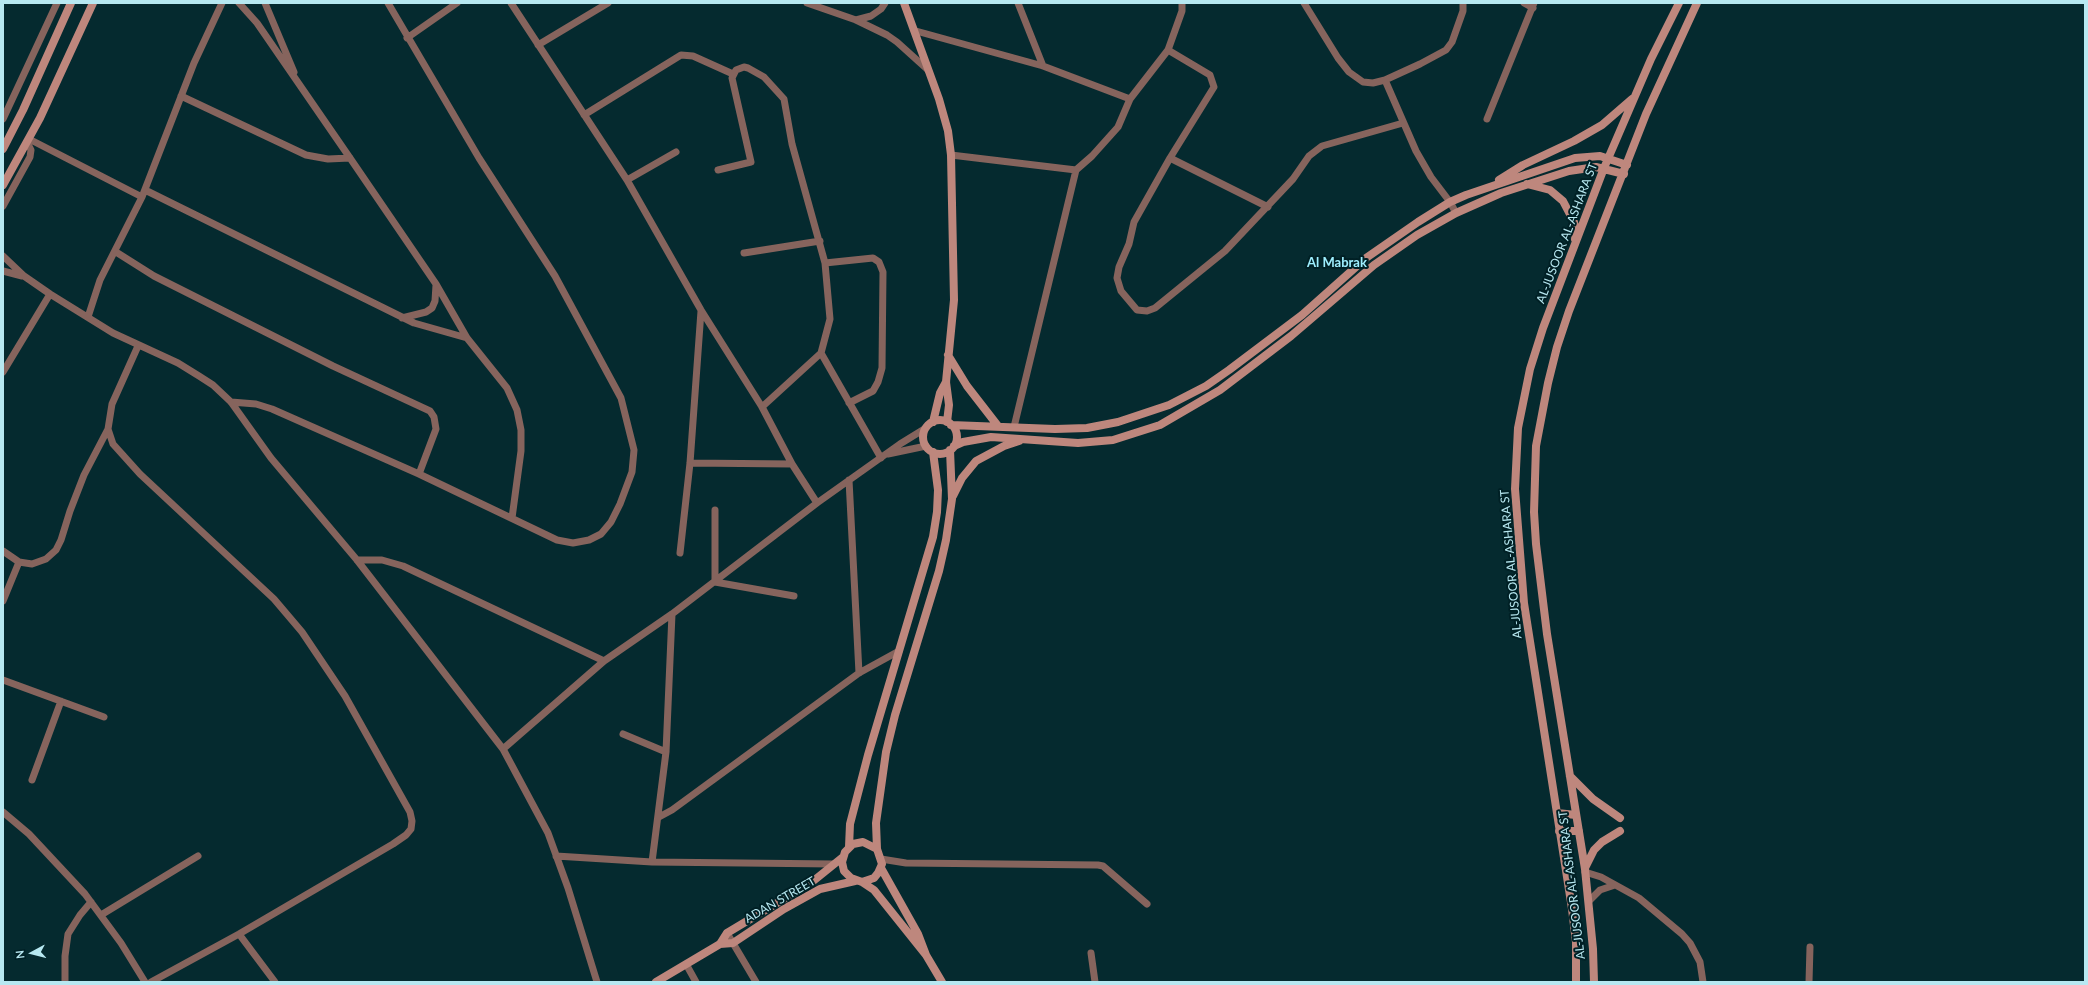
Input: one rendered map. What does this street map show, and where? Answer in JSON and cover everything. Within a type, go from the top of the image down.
[{"type":"street","points":[[3,119],[57,3]]},
{"type":"street","points":[[3,149],[23,110],[71,3]]},
{"type":"street","points":[[3,185],[58,81],[93,3]]},
{"type":"street","points":[[88,317],[100,280],[116,252],[142,197],[196,57],[222,3]]},
{"type":"street","points":[[239,3],[257,23],[436,284],[467,338],[507,388],[517,410],[521,430],[521,451],[512,518]]},
{"type":"street","points":[[265,3],[300,85]]},
{"type":"street","points":[[231,402],[256,404],[272,409],[419,474],[557,540],[573,543],[589,540],[601,534],[611,522],[620,504],[632,472],[634,450],[630,429],[621,398],[555,276],[479,158],[407,38],[388,3]]},
{"type":"street","points":[[407,38],[457,3]]},
{"type":"street","points":[[511,3],[626,180],[701,310],[762,407],[792,464],[817,503]]},
{"type":"street","points":[[538,45],[608,3]]},
{"type":"street","points":[[807,3],[856,20],[897,42],[930,71]]},
{"type":"street","points":[[856,20],[871,16],[881,9],[885,3]]},
{"type":"street","points":[[904,3],[930,71],[948,131],[951,155],[954,300],[946,382],[949,405],[949,424],[956,433],[952,448],[952,499],[946,540],[895,714],[886,752],[876,823],[877,849],[881,864],[918,934],[926,955]]},
{"type":"street","points":[[1018,3],[1043,66]]},
{"type":"street","points":[[1014,427],[1076,170],[1092,156],[1118,126],[1130,99],[1168,50],[1182,11],[1182,3]]},
{"type":"street","points":[[1304,3],[1338,58],[1349,72],[1363,82],[1373,83],[1385,80],[1436,57],[1446,50],[1452,42],[1463,11],[1468,3]]},
{"type":"street","points":[[1463,3],[1463,11]]},
{"type":"street","points":[[1487,119],[1534,5],[1524,3]]},
{"type":"street","name":"AL-JUSOOR AL-ASHARA ST","points":[[1576,982],[1576,942],[1572,910],[1524,603],[1517,529],[1516,454],[1518,428],[1530,369],[1604,168],[1662,34],[1679,3]]},
{"type":"street","name":"AL-JUSOOR AL-ASHARA ST","points":[[1594,982],[1589,901],[1585,870],[1547,634],[1536,544],[1534,512],[1536,446],[1540,417],[1557,348],[1588,260],[1664,73],[1697,3]]},
{"type":"street","points":[[916,32],[1043,66],[1130,99]]},
{"type":"street","points":[[1168,50],[1210,75],[1214,87],[1170,158],[1134,222],[1129,244],[1117,278],[1121,292],[1138,310],[1148,311],[1155,308],[1225,251],[1293,179],[1309,156],[1322,146],[1403,123]]},
{"type":"street","points":[[584,115],[681,55],[693,56],[733,74]]},
{"type":"street","points":[[718,170],[748,163],[751,159],[732,83],[733,74],[740,68],[748,68],[764,77],[784,99],[792,144],[820,240],[825,263],[830,319],[821,353],[762,407]]},
{"type":"street","points":[[1385,80],[1403,123],[1431,177],[1450,202],[1456,213]]},
{"type":"street","points":[[181,96],[306,155],[328,159],[350,158]]},
{"type":"street","points":[[1487,188],[1523,165],[1596,129],[1615,115],[1634,97]]},
{"type":"street","points":[[28,140],[142,197]]},
{"type":"street","points":[[3,206],[30,158],[31,150],[28,140]]},
{"type":"street","points":[[626,180],[676,152]]},
{"type":"street","points":[[951,155],[1076,170]]},
{"type":"street","points":[[933,422],[1055,429],[1095,426],[1118,422],[1169,405],[1196,391],[1230,370],[1302,315],[1366,258],[1450,202],[1575,158],[1593,155],[1608,158],[1627,165]]},
{"type":"street","points":[[1170,158],[1268,207]]},
{"type":"street","points":[[926,428],[923,437],[926,446],[933,452],[942,454],[963,442],[991,438],[1078,443],[1113,440],[1160,425],[1220,390],[1291,336],[1374,265],[1417,235],[1456,213],[1526,184],[1569,171],[1587,168],[1604,168],[1624,174]]},
{"type":"street","points":[[1526,184],[1550,190],[1568,206],[1576,232],[1573,251]]},
{"type":"street","points":[[145,190],[402,318],[414,323],[467,338]]},
{"type":"street","points":[[744,253],[820,240]]},
{"type":"street","points":[[116,252],[154,276],[333,366],[430,411],[434,417],[436,429],[419,474]]},
{"type":"street","points":[[3,256],[24,276],[50,294],[138,346],[178,363],[213,385],[231,402],[271,458],[357,560],[503,749],[548,833],[597,982]]},
{"type":"street","points":[[825,263],[873,258],[879,262],[883,272],[882,368],[878,382],[873,391],[849,403]]},
{"type":"street","points":[[3,271],[24,276]]},
{"type":"street","points":[[402,318],[426,312],[432,308],[435,301],[436,284]]},
{"type":"street","points":[[3,372],[50,294]]},
{"type":"street","points":[[680,553],[690,463],[701,310]]},
{"type":"street","points":[[3,551],[18,562],[24,564],[41,562],[56,550],[61,540],[84,474],[108,429],[112,404],[138,346]]},
{"type":"street","points":[[821,353],[849,403],[883,456]]},
{"type":"street","points":[[948,355],[967,386],[998,426]]},
{"type":"street","points":[[503,749],[604,661],[672,614],[817,503],[883,456],[926,428],[933,422],[940,393],[946,382]]},
{"type":"street","points":[[108,429],[114,444],[140,474],[274,599],[302,632],[345,696],[410,812],[410,829],[406,835],[394,844],[239,934],[151,982]]},
{"type":"street","points":[[952,499],[962,478],[976,461],[1004,446],[1024,440]]},
{"type":"street","points":[[883,456],[926,446]]},
{"type":"street","points":[[933,452],[937,476],[937,512],[927,560],[868,755],[850,824],[849,847],[843,857],[844,871],[874,890],[882,898],[926,955],[942,982]]},
{"type":"street","points":[[690,463],[792,464]]},
{"type":"street","points":[[849,480],[859,673]]},
{"type":"street","points":[[715,510],[715,582]]},
{"type":"street","points":[[357,560],[382,560],[403,566],[604,661]]},
{"type":"street","points":[[3,602],[18,562]]},
{"type":"street","points":[[715,582],[794,596]]},
{"type":"street","points":[[652,862],[659,817],[666,752],[672,614]]},
{"type":"street","points":[[659,817],[672,810],[859,673],[899,651]]},
{"type":"street","points":[[3,680],[104,717]]},
{"type":"street","points":[[32,780],[61,701]]},
{"type":"street","points":[[622,734],[666,752]]},
{"type":"street","points":[[1570,776],[1594,799],[1620,818]]},
{"type":"street","points":[[3,812],[29,834],[92,902],[145,982]]},
{"type":"street","points":[[1557,813],[1576,815]]},
{"type":"street","points":[[1559,831],[1579,831]]},
{"type":"street","points":[[1620,831],[1598,846],[1589,859],[1585,870],[1601,877],[1647,903],[1690,942],[1700,962],[1703,982]]},
{"type":"street","points":[[849,847],[863,842],[877,849]]},
{"type":"street","points":[[101,915],[198,856]]},
{"type":"street","points":[[556,856],[652,862],[834,864]]},
{"type":"street","name":"ADAN STREET","points":[[662,981],[686,964],[720,944],[727,933],[812,882],[843,857]]},
{"type":"street","points":[[858,881],[874,878],[881,864]]},
{"type":"street","points":[[881,864],[1098,865],[1103,866],[1147,904]]},
{"type":"street","name":"ADAN STREET","points":[[733,944],[784,909],[820,889],[858,881]]},
{"type":"street","points":[[1589,901],[1600,890],[1615,885]]},
{"type":"street","points":[[65,982],[65,956],[68,934],[80,915],[92,902]]},
{"type":"street","points":[[727,933],[756,982]]},
{"type":"street","points":[[239,934],[276,982]]},
{"type":"street","points":[[720,944],[733,944]]},
{"type":"street","points":[[1809,982],[1810,947]]},
{"type":"street","points":[[1091,953],[1095,982]]},
{"type":"street","points":[[686,964],[696,982]]},
{"type":"district","name":"Al Mabrak","points":[[1337,263]]}]
